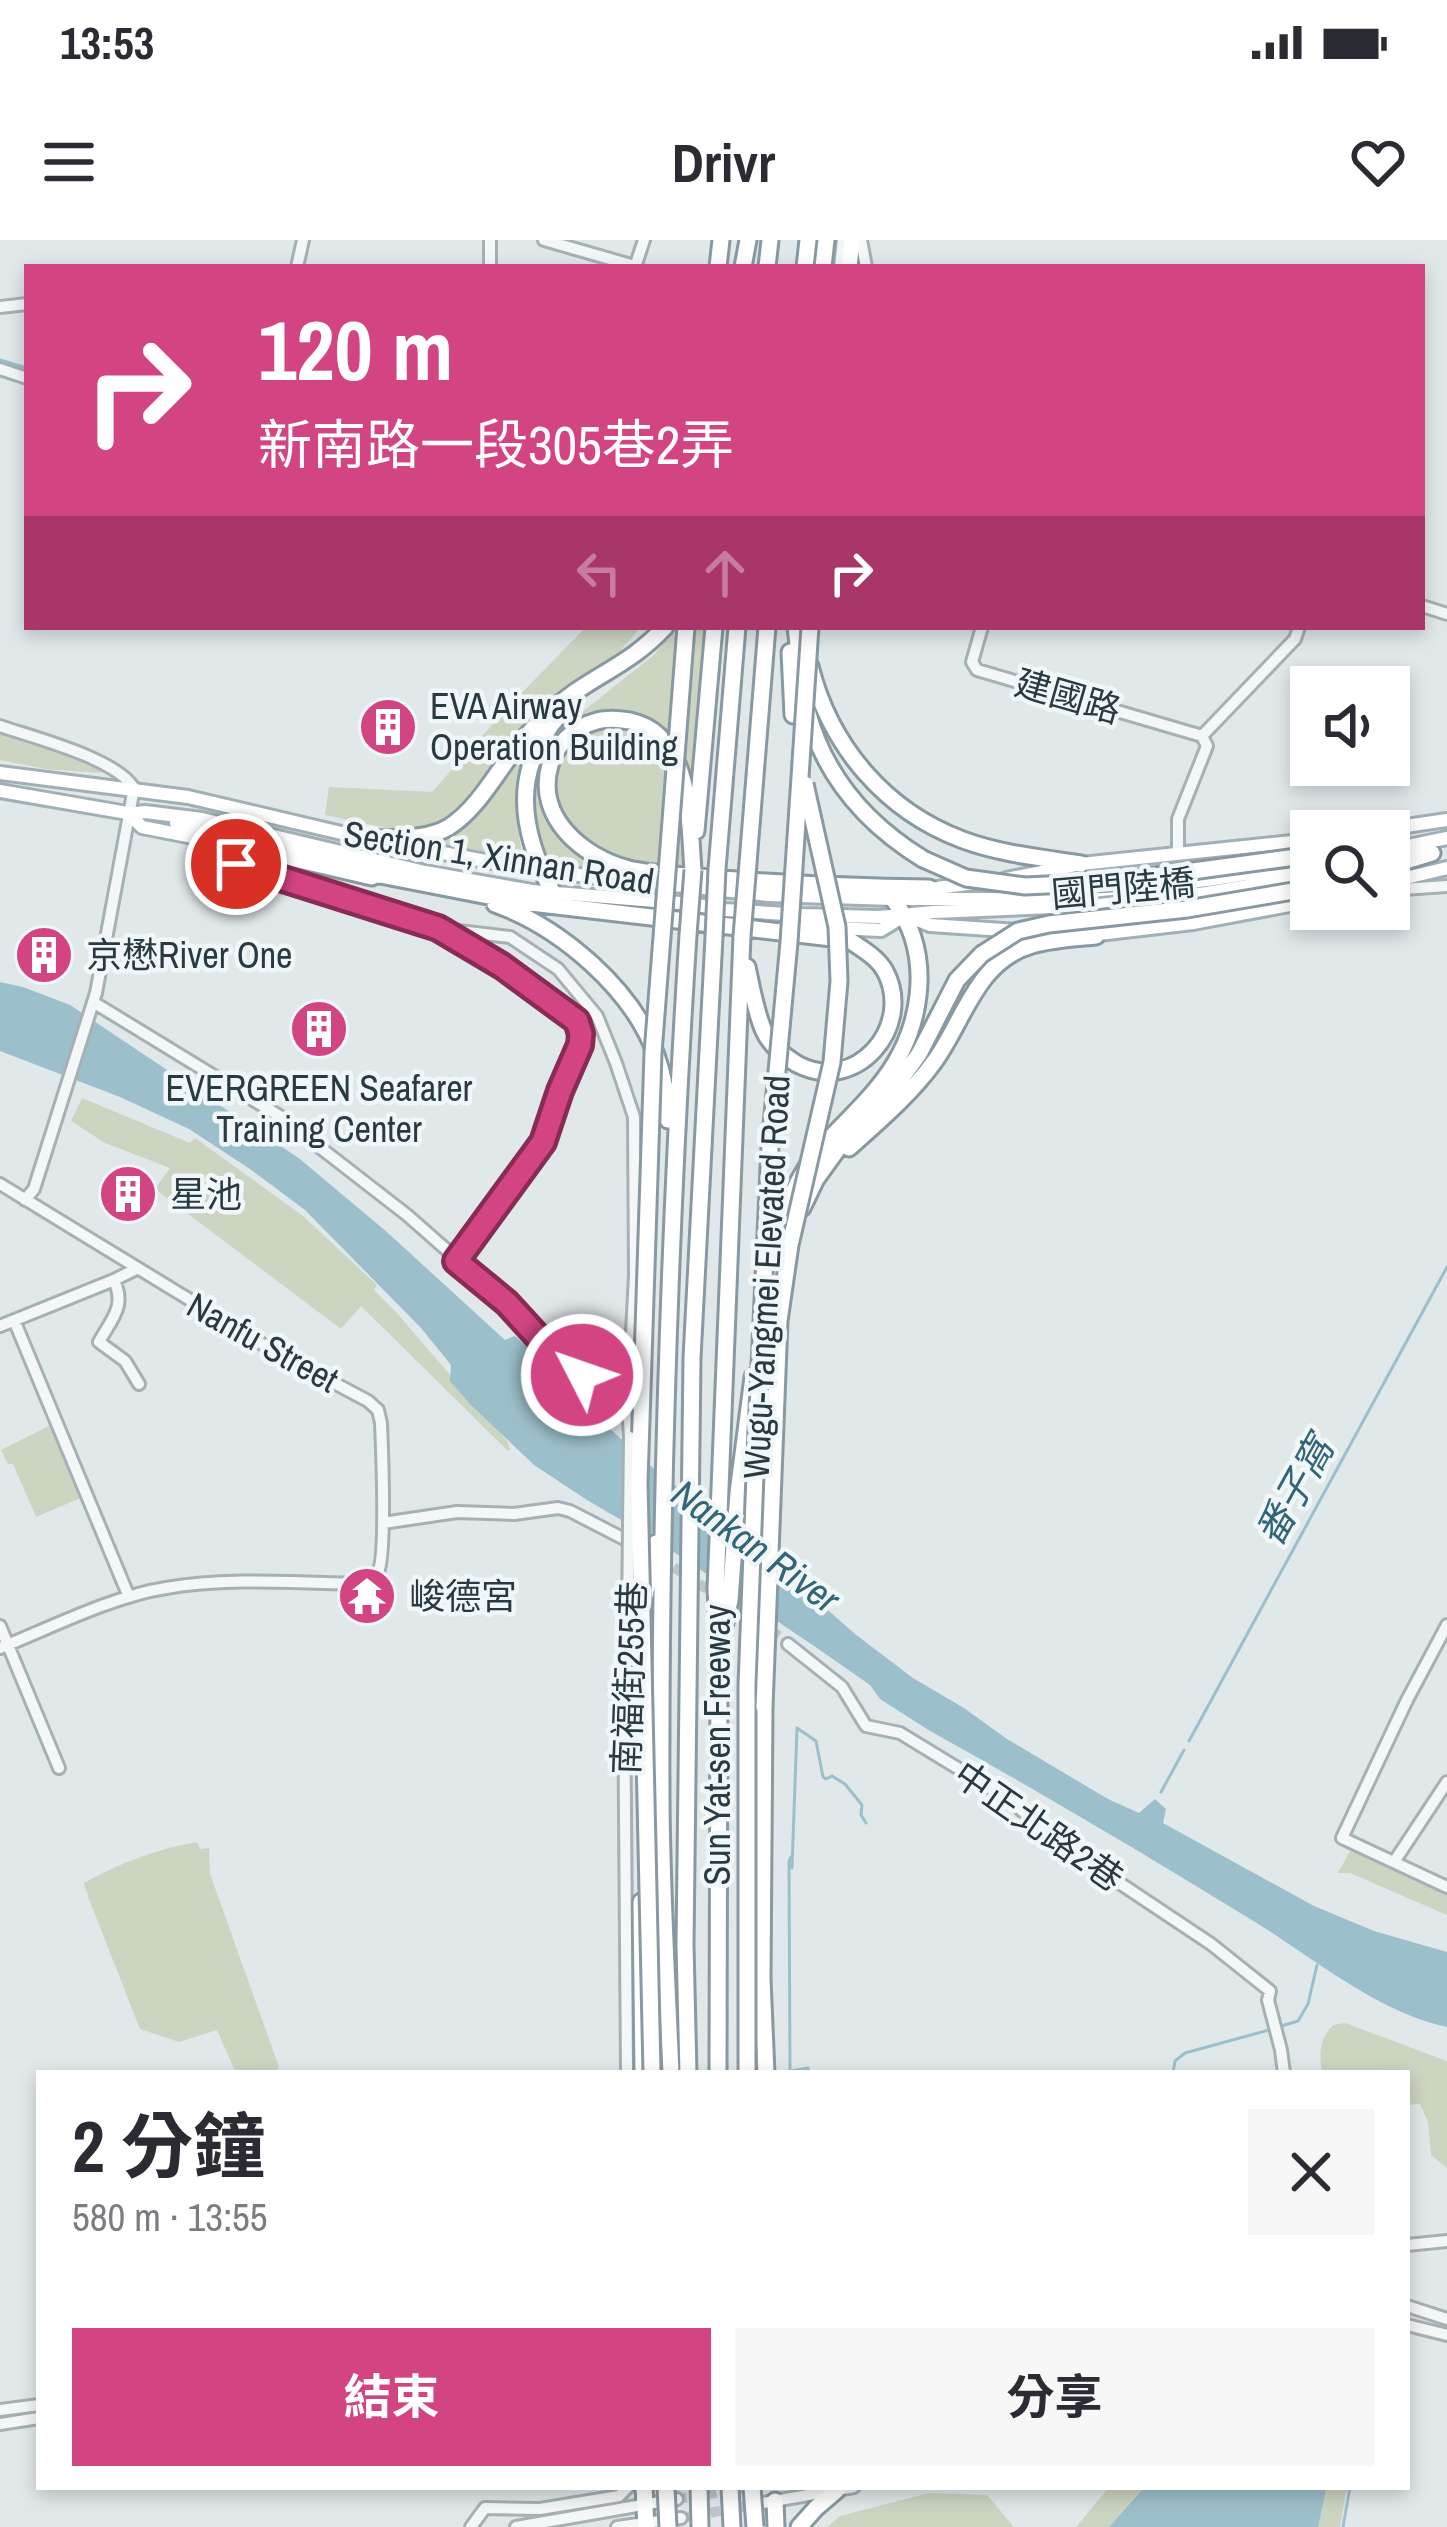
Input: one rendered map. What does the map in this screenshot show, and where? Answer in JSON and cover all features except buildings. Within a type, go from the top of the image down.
[{"type":"highway","points":[[367,838],[423,836],[447,828],[467,811],[547,715],[628,661],[661,630]]},
{"type":"highway","points":[[648,2070],[639,1482],[653,1053],[686,630]]},
{"type":"highway","points":[[671,2070],[661,1814],[659,1554],[672,1183],[714,630]]},
{"type":"highway","name":"Sun Yat-sen Freeway","points":[[688,2070],[688,1570],[695,1283],[717,869],[736,630]]},
{"type":"highway","name":"Sun Yat-sen Freeway","points":[[718,2070],[720,1498],[742,936],[767,630]]},
{"type":"highway","points":[[766,2070],[764,1707],[778,1321],[790,1245],[832,1062],[839,980],[834,913],[793,715],[800,630]]},
{"type":"highway","points":[[800,630],[806,702],[813,734],[827,763],[868,818],[923,859],[966,878],[1025,886],[1111,882],[1290,858]]},
{"type":"highway","name":"Wugu-Yangmei Elevated Road","points":[[748,2070],[747,1684],[770,1147],[789,942],[800,630]]},
{"type":"highway","points":[[801,630],[816,690],[832,724],[858,765],[884,793],[935,828],[967,842],[1082,864]]},
{"type":"highway","points":[[554,893],[529,840],[526,791],[531,764],[550,727],[588,685]]},
{"type":"highway","points":[[693,870],[683,784],[660,737],[627,720],[595,721],[577,729],[552,759],[547,794],[565,832],[607,861],[661,873],[932,899]]},
{"type":"highway","points":[[234,845],[497,905],[553,931],[614,987],[655,1052],[667,1100],[672,1183]]},
{"type":"highway","points":[[367,876],[514,901],[849,940],[884,969],[891,987],[889,1028],[878,1047],[859,1064],[823,1073],[784,1057],[764,1033],[742,936]]},
{"type":"highway","points":[[770,1288],[816,1179],[920,1054],[957,980],[982,954],[1018,931],[1049,924],[1290,892]]},
{"type":"highway","points":[[723,1595],[754,1362],[784,1221],[802,1174],[878,1087],[915,1021],[921,978],[915,943],[893,899]]},
{"type":"highway","points":[[816,1179],[918,1082],[996,964],[1034,944],[1096,936]]},
{"type":"highway","points":[[648,2070],[639,1771],[646,1591],[659,1554]]},
{"type":"highway","points":[[699,2490],[700,2527]]},
{"type":"highway","points":[[730,2490],[732,2527]]},
{"type":"highway","points":[[752,2490],[755,2527]]},
{"type":"highway","points":[[799,2527],[816,2507],[843,2490]]},
{"type":"highway","points":[[671,2493],[675,2523]]},
{"type":"highway","points":[[774,2494],[776,2527]]},
{"type":"highway","points":[[643,2496],[646,2524]]},
{"type":"main road","points":[[0,773],[134,788]]},
{"type":"main road","name":"Section 1, Xinnan Road","points":[[134,788],[542,871],[768,895],[932,899]]},
{"type":"main road","points":[[0,791],[129,814],[142,827],[234,845]]},
{"type":"main road","name":"Section 1, Xinnan Road","points":[[129,814],[202,819],[425,872],[554,893],[692,904],[724,915]]},
{"type":"main road","name":"Section 1, Xinnan Road","points":[[129,814],[499,893],[567,904],[724,915]]},
{"type":"main road","points":[[1410,825],[1447,820]]},
{"type":"main road","points":[[1410,846],[1447,838]]},
{"type":"main road","points":[[724,915],[880,930],[932,899],[1082,864],[1290,842]]},
{"type":"main road","name":"國門陸橋","points":[[932,899],[1074,893],[1290,867]]},
{"type":"main road","points":[[1410,879],[1447,868]]},
{"type":"main road","name":"國門陸橋","points":[[932,899],[1100,905],[1290,878]]},
{"type":"main road","points":[[724,915],[905,915],[930,925],[1096,936],[1290,905]]},
{"type":"street","points":[[544,240],[626,264]]},
{"type":"street","name":"建國路","points":[[981,630],[972,662],[977,670],[1202,736]]},
{"type":"street","points":[[1178,854],[1178,819],[1207,746],[1202,736],[1295,639],[1298,630]]},
{"type":"street","name":"Section 1, Xinnan Road","points":[[0,726],[107,766],[126,775],[134,788]]},
{"type":"street","points":[[25,1201],[34,1189],[93,1001],[134,788]]},
{"type":"street","points":[[234,845],[236,864],[438,928],[510,937],[558,969],[597,1016],[634,1117],[625,1683]]},
{"type":"street","points":[[1410,886],[1447,886]]},
{"type":"street","points":[[438,928],[502,966],[577,1021],[581,1034],[543,1142],[456,1261]]},
{"type":"street","points":[[93,1001],[278,1115],[407,1215],[507,1303],[549,1349],[615,1401]]},
{"type":"street","name":"Nanfu Street","points":[[0,1184],[378,1411],[382,1523],[379,1573],[373,1580],[361,1584],[213,1583],[129,1597]]},
{"type":"street","points":[[0,1326],[136,1269]]},
{"type":"street","points":[[114,1280],[121,1304],[99,1342],[125,1361],[139,1384]]},
{"type":"street","points":[[4,1647],[129,1597],[14,1320]]},
{"type":"street","name":"南福街255巷","points":[[382,1523],[457,1512],[514,1514],[559,1508],[632,1541],[632,1616],[625,1683],[627,2070]]},
{"type":"street","points":[[1447,1625],[1342,1838],[1447,1887]]},
{"type":"street","points":[[0,1626],[4,1647],[59,1768]]},
{"type":"street","name":"中正北路2巷","points":[[788,1644],[842,1687],[866,1726],[900,1733],[1010,1800],[1058,1841],[1211,1944],[1270,1991],[1283,2070]]},
{"type":"street","points":[[1394,1862],[1447,1782]]},
{"type":"street","points":[[1410,2245],[1447,2241]]},
{"type":"street","points":[[1410,2307],[1447,2320]]},
{"type":"street","points":[[1410,2329],[1447,2335]]},
{"type":"street","points":[[0,2410],[36,2405]]},
{"type":"street","points":[[0,2423],[36,2418]]},
{"type":"street","points":[[471,2527],[484,2508],[540,2509],[619,2496],[625,2490]]},
{"type":"street","points":[[748,2506],[774,2494],[831,2490]]},
{"type":"street","points":[[516,2527],[671,2493]]},
{"type":"street","points":[[617,2527],[675,2523]]},
{"type":"green space","points":[[583,630],[638,630],[620,651],[549,704],[465,806],[438,826],[396,830],[325,815],[329,787],[432,792]]},
{"type":"green space","points":[[673,630],[707,630],[693,797],[651,723],[562,728],[655,654]]},
{"type":"green space","points":[[606,726],[633,731],[653,742],[666,758],[680,799],[683,872],[638,862],[592,844],[560,813],[554,792],[561,759],[577,740]]},
{"type":"green space","points":[[0,733],[103,769],[101,773],[45,769],[0,760]]},
{"type":"green space","points":[[524,751],[516,806],[524,859],[423,842],[475,813]]},
{"type":"green space","points":[[541,770],[548,818],[565,840],[607,867],[605,871],[545,860],[535,816]]},
{"type":"green space","points":[[82,1098],[190,1143],[195,1138],[303,1216],[377,1285],[374,1290],[510,1450],[361,1306],[341,1329],[155,1189],[170,1168],[105,1143],[71,1121]]},
{"type":"green space","points":[[53,1424],[83,1497],[36,1517],[13,1464],[8,1464],[1,1450]]},
{"type":"green space","points":[[197,1842],[200,1849],[209,1848],[210,1874],[278,2070],[235,2070],[217,2030],[179,2042],[140,2029],[84,1883],[153,1853]]},
{"type":"green space","points":[[1350,1851],[1447,1895],[1447,1915],[1350,1873],[1338,1873]]},
{"type":"green space","points":[[1345,2023],[1447,2061],[1447,2168],[1431,2155],[1428,2122],[1420,2104],[1410,2105],[1410,2070],[1322,2070],[1320,2053],[1333,2025]]},
{"type":"green space","points":[[1107,2490],[1346,2490],[1340,2527],[1076,2527]]},
{"type":"green space","points":[[929,2493],[987,2495],[1014,2527],[827,2527],[840,2516]]},
{"type":"water","points":[[0,982],[70,1005],[300,1159],[505,1340],[515,1336],[540,1366],[658,1472],[913,1678],[1108,1799],[1139,1813],[1155,1799],[1166,1809],[1163,1823],[1314,1906],[1374,1931],[1447,1952],[1447,2027],[1371,1997],[1175,1873],[930,1731],[880,1699],[870,1685],[817,1648],[534,1465],[450,1381],[451,1365],[421,1328],[305,1210],[189,1129],[0,1051]]},
{"type":"water","points":[[1142,2490],[1326,2490],[1318,2527],[1109,2527]]},
{"type":"waterway","points":[[0,360],[24,367]]},
{"type":"waterway","name":"番子窩","points":[[1189,1741],[1447,1267]]},
{"type":"waterway","points":[[792,1868],[797,1728],[816,1741],[823,1777],[832,1776],[845,1784],[862,1805],[866,1823]]},
{"type":"waterway","name":"番子窩","points":[[1161,1792],[1184,1750]]},
{"type":"waterway","points":[[790,2070],[791,1857]]},
{"type":"waterway","points":[[1278,2027],[1298,2021],[1308,2004],[1317,1965]]},
{"type":"waterway","points":[[1174,2070],[1175,2061],[1185,2053],[1269,2030]]},
{"type":"waterway","points":[[796,2070],[808,2070]]},
{"type":"waterway","points":[[1343,2527],[1349,2490]]},
{"type":"tunnel","points":[[661,1559],[779,1636]]},
{"type":"tunnel","points":[[677,2499],[735,2490]]},
{"type":"tunnel","points":[[681,2518],[748,2506]]},
{"type":"place","name":"EVA Airway Operation Building","points":[[388,727]]},
{"type":"place","name":"京懋River One","points":[[44,955]]},
{"type":"place","name":"EVERGREEN Seafarer Training Center","points":[[319,1029]]},
{"type":"place","name":"星池","points":[[128,1194]]},
{"type":"place","name":"峻德宮","points":[[367,1596]]},
{"type":"route","points":[[236,864],[438,928],[550,998],[577,1021],[580,1045],[543,1142],[456,1261],[582,1375]]},
{"type":"water label","name":"Nankan River","points":[[756,1546]]}]
